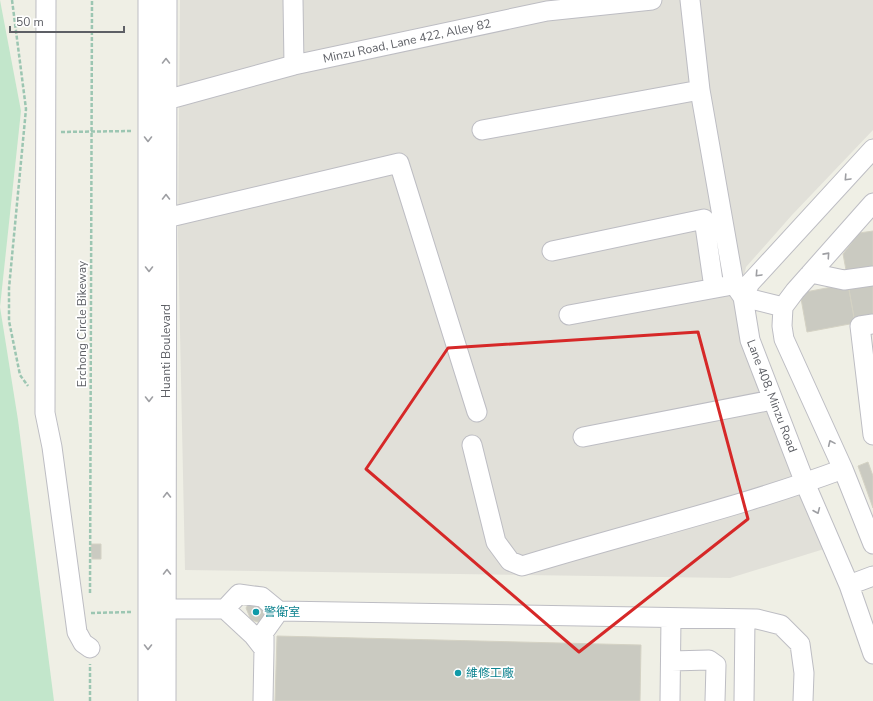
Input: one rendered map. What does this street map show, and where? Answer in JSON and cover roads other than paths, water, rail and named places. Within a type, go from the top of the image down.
[{"type":"street","points":[[46,0],[45,412],[52,447],[78,632],[83,643],[90,648]]},
{"type":"street","name":"Huanti Boulevard","points":[[148,0],[166,218],[158,534],[150,610],[148,701]]},
{"type":"street","name":"Huanti Boulevard","points":[[158,534],[157,100],[167,0]]},
{"type":"street","points":[[293,0],[294,65]]},
{"type":"street","name":"Minzu Road, Lane 422, Alley 82","points":[[157,100],[294,65],[543,6],[652,0]]},
{"type":"street","name":"Lane 408, Minzu Road","points":[[690,0],[700,90],[750,340],[805,483],[849,585],[873,654]]},
{"type":"street","points":[[482,130],[700,90]]},
{"type":"street","points":[[739,291],[750,283],[873,149]]},
{"type":"street","points":[[166,218],[399,163],[477,412]]},
{"type":"street","points":[[873,204],[811,273],[783,307],[782,326],[784,339],[843,469],[873,544]]},
{"type":"street","points":[[552,251],[704,219],[714,288]]},
{"type":"street","points":[[811,273],[844,280],[873,276]]},
{"type":"street","points":[[569,315],[714,288],[739,291],[783,307]]},
{"type":"street","points":[[866,325],[873,435]]},
{"type":"street","points":[[583,437],[772,400]]},
{"type":"street","points":[[472,445],[496,542],[510,561],[522,566],[603,541],[773,494],[843,469]]},
{"type":"street","points":[[849,585],[873,576]]},
{"type":"street","points":[[225,609],[239,594],[262,597],[279,611],[757,619],[781,625],[800,644],[804,673],[803,701]]},
{"type":"street","points":[[150,610],[225,609],[253,635],[264,649]]},
{"type":"street","name":"Huanti Boulevard","points":[[150,610],[166,701]]},
{"type":"street","points":[[262,701],[264,632],[279,611]]},
{"type":"street","points":[[670,701],[671,618]]},
{"type":"street","points":[[744,701],[745,619]]},
{"type":"street","points":[[671,661],[709,660],[716,664],[715,701]]},
{"type":"place","name":"警衛室","points":[[256,612]]},
{"type":"place","name":"維修工廠","points":[[458,673]]}]
